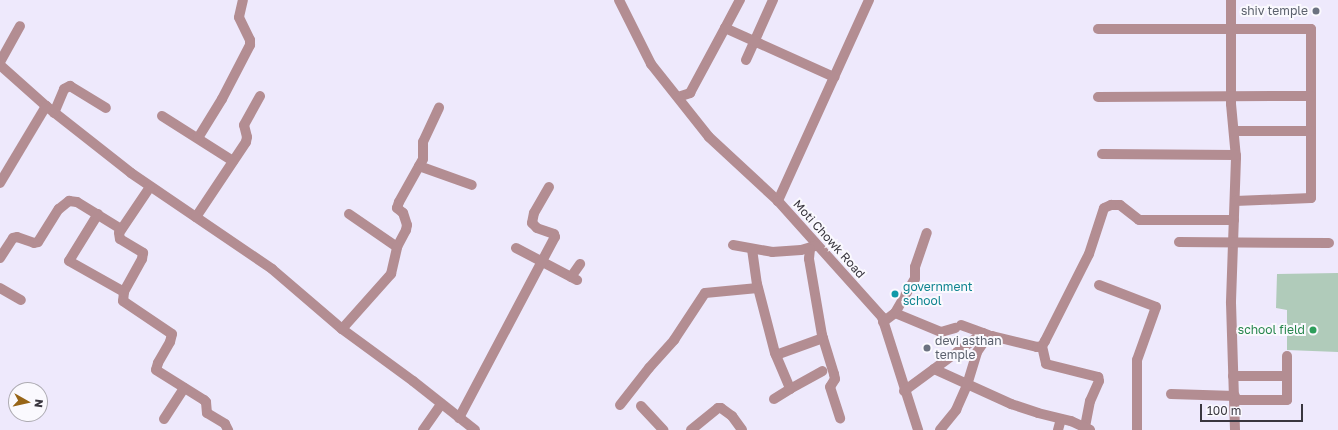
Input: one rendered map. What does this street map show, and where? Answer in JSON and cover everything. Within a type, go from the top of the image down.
[{"type":"street","points":[[198,138],[222,99],[250,46],[250,40],[239,17],[244,0]]},
{"type":"street","points":[[619,0],[651,64],[709,137],[778,201]]},
{"type":"street","points":[[678,98],[690,93],[740,0]]},
{"type":"street","points":[[746,60],[772,0]]},
{"type":"street","name":"Moti Chowk Road","points":[[869,0],[778,201],[814,247],[882,317],[904,391],[918,430]]},
{"type":"street","points":[[1231,0],[1231,96],[1236,155],[1232,303],[1235,430]]},
{"type":"street","points":[[20,26],[0,63],[50,110],[150,186],[272,270],[342,329],[413,381],[474,430]]},
{"type":"street","points":[[725,28],[834,77]]},
{"type":"street","points":[[1098,29],[1311,29],[1311,198],[1235,201]]},
{"type":"street","points":[[0,182],[64,89],[70,86],[106,108]]},
{"type":"street","points":[[196,217],[246,142],[245,121],[260,96]]},
{"type":"street","points":[[1098,97],[1311,96]]},
{"type":"street","points":[[342,329],[391,274],[397,247],[407,225],[403,213],[397,208],[423,159],[424,142],[439,108]]},
{"type":"street","points":[[162,116],[233,161]]},
{"type":"street","points":[[1234,131],[1311,131]]},
{"type":"street","points":[[1102,154],[1236,155]]},
{"type":"street","points":[[419,166],[472,185]]},
{"type":"street","points":[[150,186],[119,233],[120,239],[143,253],[142,259],[124,292],[123,301],[172,334],[170,342],[158,363],[156,370],[206,402],[207,413],[226,424],[228,430]]},
{"type":"street","points":[[459,418],[555,237],[554,234],[534,226],[532,220],[534,213],[549,186]]},
{"type":"street","points":[[0,258],[3,245],[17,237],[34,243],[38,242],[60,209],[69,201],[77,202],[121,229]]},
{"type":"street","points":[[934,369],[1011,404],[1088,428],[1090,401],[1099,381],[1098,377],[1046,364],[1044,362],[1042,346],[1089,254],[1104,208],[1111,205],[1120,205],[1138,220],[1234,220]]},
{"type":"street","points":[[98,214],[69,261],[124,292]]},
{"type":"street","points":[[349,214],[397,247]]},
{"type":"street","points":[[883,322],[895,313],[915,279],[915,267],[927,233]]},
{"type":"street","points":[[1179,242],[1329,244]]},
{"type":"street","points":[[733,245],[772,252],[814,247],[809,259],[823,338],[835,378],[830,387],[840,418]]},
{"type":"street","points":[[516,248],[542,263],[574,278],[580,264]]},
{"type":"street","points":[[752,249],[758,288],[776,355],[790,389]]},
{"type":"street","points":[[1098,285],[1156,306],[1137,360],[1137,430]]},
{"type":"street","points":[[0,288],[21,300]]},
{"type":"street","points":[[620,405],[649,368],[674,340],[705,294],[758,288]]},
{"type":"street","points":[[895,313],[941,332],[958,327],[1037,347],[1042,346]]},
{"type":"street","points":[[904,391],[934,369],[987,335]]},
{"type":"street","points":[[940,430],[956,410],[967,385],[977,352],[987,335]]},
{"type":"street","points":[[776,355],[823,338]]},
{"type":"street","points":[[1170,394],[1287,400],[1287,356]]},
{"type":"street","points":[[774,399],[822,371]]},
{"type":"street","points":[[1233,376],[1287,376]]},
{"type":"street","points":[[164,419],[184,388]]},
{"type":"street","points":[[423,430],[441,404]]},
{"type":"street","points":[[641,406],[663,430]]},
{"type":"street","points":[[692,430],[718,408],[721,408],[732,416],[742,430]]},
{"type":"street","points":[[1058,430],[1061,419]]},
{"type":"green space","name":"school field","points":[[1338,273],[1338,352],[1287,350],[1287,310],[1276,308],[1277,274]]},
{"type":"place","name":"shiv temple","points":[[1316,11]]},
{"type":"place","name":"government school","points":[[895,294]]},
{"type":"place","name":"school field","points":[[1313,330]]},
{"type":"place","name":"devi asthan temple","points":[[927,348]]}]
